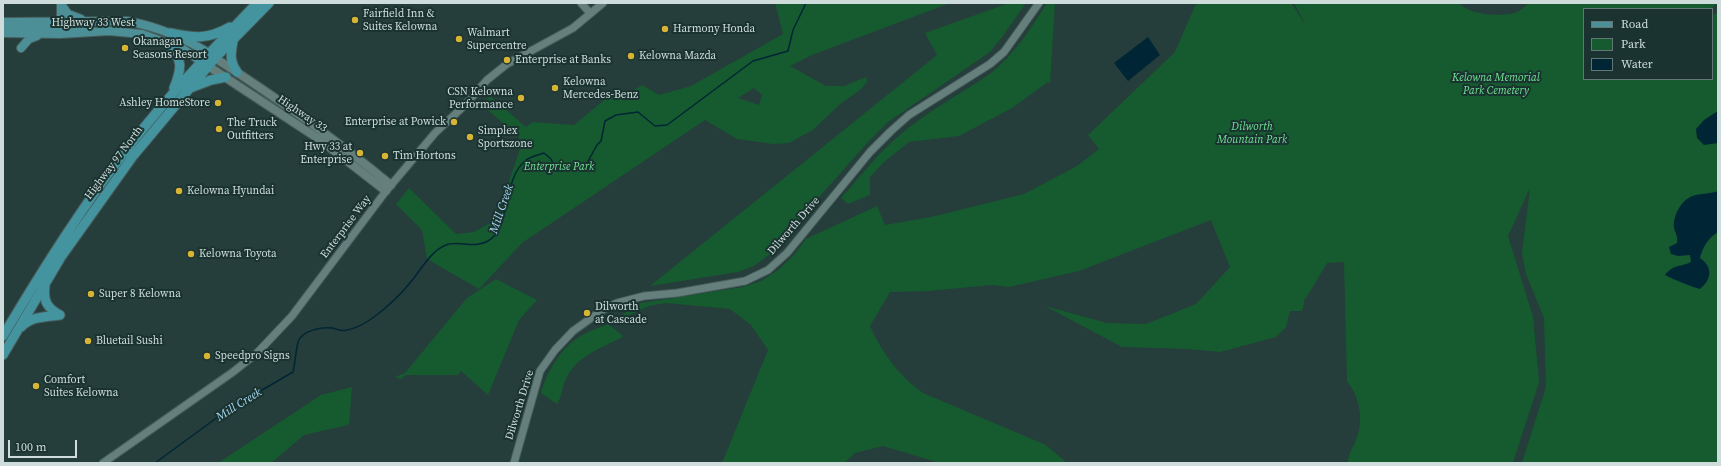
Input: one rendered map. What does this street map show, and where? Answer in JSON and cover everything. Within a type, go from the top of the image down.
[{"type":"highway","name":"Highway 97 North","points":[[3,336],[56,249],[118,161],[171,97],[205,64],[240,21],[257,3]]},
{"type":"highway","name":"Highway 97 North","points":[[212,56],[233,41],[268,3]]},
{"type":"highway","points":[[170,33],[192,37],[207,37],[240,21]]},
{"type":"highway","points":[[233,41],[231,58],[232,65],[237,72]]},
{"type":"highway","points":[[168,43],[177,53],[180,62],[179,78],[171,97]]},
{"type":"highway","name":"Highway 97 North","points":[[3,354],[60,258],[124,167],[189,88],[205,64]]},
{"type":"highway","points":[[189,88],[211,80],[226,77]]},
{"type":"highway","points":[[16,333],[27,322],[35,318],[60,315],[50,309],[45,302],[44,293],[46,282]]},
{"type":"highway","points":[[31,290],[33,303]]},
{"type":"highway","points":[[17,313],[22,323]]},
{"type":"main road","points":[[3,28],[55,27],[60,21],[61,4]]},
{"type":"main road","points":[[61,4],[68,14],[92,21]]},
{"type":"main road","points":[[41,22],[54,15],[61,4]]},
{"type":"main road","points":[[21,34],[30,30],[60,29],[109,21]]},
{"type":"main road","name":"Highway 33 West","points":[[3,22],[127,21],[144,24],[170,33],[187,40],[212,56]]},
{"type":"main road","name":"Highway 33 West","points":[[3,33],[50,34],[126,32],[142,34],[183,49],[205,64]]},
{"type":"main road","points":[[21,48],[29,39],[50,34]]},
{"type":"main road","name":"Highway 33","points":[[212,56],[308,120],[389,188]]},
{"type":"main road","name":"Highway 33","points":[[205,64],[319,139],[389,188]]},
{"type":"street","points":[[581,3],[590,13]]},
{"type":"street","name":"Enterprise Way","points":[[104,463],[233,372],[257,353],[292,316],[389,188],[435,133],[465,105],[487,80],[507,64],[573,28],[603,3]]},
{"type":"street","name":"Dilworth Drive","points":[[514,463],[540,371],[555,350],[573,331],[604,309],[617,303],[644,296],[676,294],[745,281],[768,270],[787,253],[870,152],[891,131],[910,115],[990,64],[1004,52],[1039,3]]},
{"type":"green space","name":"Enterprise Park","points":[[775,3],[950,3],[812,55],[790,66],[826,86],[844,86],[866,77],[867,82],[860,90],[839,105],[813,130],[789,143],[773,144],[737,139],[705,120],[522,243],[479,289],[427,259],[422,230],[396,204],[409,188],[456,234],[474,232],[496,220],[520,149],[519,137],[482,105],[490,96],[526,127],[533,122],[574,125],[609,96],[636,89],[642,85],[659,95],[691,86],[783,34]],"holes":[[[754,88],[762,95],[759,105],[738,98]]]},
{"type":"green space","points":[[1009,3],[1026,3],[990,52],[888,122],[868,142],[805,213],[774,251],[754,266],[738,272],[650,286],[937,55],[925,33]]},
{"type":"green space","points":[[1047,3],[1055,3],[1050,84],[1048,82],[1012,108],[959,136],[909,142],[884,162],[870,177],[870,195],[848,204],[841,198],[877,157],[910,126],[980,81],[999,66],[1022,41]]},
{"type":"green space","points":[[1199,3],[1289,3],[1292,4],[1307,28],[1294,3],[1458,3],[1472,11],[1482,14],[1496,15],[1515,13],[1529,3],[1718,3],[1711,8],[1583,8],[1583,80],[1713,80],[1713,15],[1718,12],[1718,463],[1522,463],[1546,387],[1544,318],[1526,274],[1522,253],[1530,188],[1508,236],[1533,317],[1539,382],[1513,463],[1348,463],[1349,454],[1356,440],[1360,425],[1360,417],[1358,402],[1347,381],[1344,262],[1327,263],[1304,300],[1302,311],[1290,311],[1286,327],[1276,337],[1220,352],[1188,349],[1122,347],[1045,306],[1107,323],[1146,324],[1196,304],[1230,267],[1211,220],[1079,271],[1009,287],[992,285],[928,291],[890,292],[870,326],[886,355],[906,379],[923,393],[1046,445],[1067,463],[940,463],[883,446],[855,453],[844,463],[722,463],[768,350],[751,325],[730,309],[666,303],[649,306],[627,316],[625,324],[618,318],[620,316],[641,303],[743,287],[761,281],[778,270],[794,255],[806,239],[877,206],[885,225],[931,217],[1024,194],[1077,166],[1099,149],[1088,135],[1175,52],[1195,6]]},
{"type":"green space","points":[[496,279],[537,300],[519,320],[488,395],[461,371],[458,375],[406,375],[401,379],[395,377],[405,373],[467,298]]},
{"type":"green space","points":[[608,324],[623,336],[588,355],[575,366],[565,381],[557,404],[541,393],[547,377],[560,354],[572,342],[582,335]]},
{"type":"green space","points":[[352,387],[348,425],[304,435],[271,463],[218,463],[321,395]]},
{"type":"water","points":[[1148,37],[1160,55],[1128,81],[1114,63]]},
{"type":"water","points":[[1718,111],[1718,143],[1704,145],[1697,138],[1696,129],[1704,120]]},
{"type":"water","points":[[1718,191],[1718,232],[1709,240],[1701,254],[1700,258],[1709,269],[1709,277],[1700,289],[1665,275],[1674,267],[1691,262],[1690,255],[1678,256],[1671,254],[1669,247],[1677,243],[1674,222],[1684,201],[1692,196]]},
{"type":"waterway","name":"Mill Creek","points":[[155,463],[226,411],[293,372],[298,342],[300,338],[308,332],[323,328],[332,328],[345,331],[361,325],[388,306],[413,279],[430,257],[440,248],[455,243],[478,244],[488,241],[496,234],[501,225],[513,180],[518,169],[525,161],[544,153],[551,159],[557,171],[570,170],[587,163],[597,145],[601,141],[605,121],[616,115],[638,112],[655,126],[667,125],[753,61],[788,51],[793,30],[806,3]]},
{"type":"place","name":"Fairfield Inn & Suites Kelowna","points":[[355,20]]},
{"type":"place","name":"Harmony Honda","points":[[665,29]]},
{"type":"place","name":"Walmart Supercentre","points":[[459,39]]},
{"type":"place","name":"Okanagan Seasons Resort","points":[[125,48]]},
{"type":"place","name":"Kelowna Mazda","points":[[631,56]]},
{"type":"place","name":"Enterprise at Banks","points":[[507,60]]},
{"type":"place","name":"Kelowna Mercedes-Benz","points":[[555,88]]},
{"type":"place","name":"CSN Kelowna Performance","points":[[521,98]]},
{"type":"place","name":"Ashley HomeStore","points":[[218,103]]},
{"type":"place","name":"Enterprise at Powick","points":[[454,122]]},
{"type":"place","name":"The Truck Outfitters","points":[[219,129]]},
{"type":"place","name":"Simplex Sportszone","points":[[470,137]]},
{"type":"place","name":"Hwy 33 at Enterprise","points":[[360,153]]},
{"type":"place","name":"Tim Hortons","points":[[385,156]]},
{"type":"place","name":"Kelowna Hyundai","points":[[179,191]]},
{"type":"place","name":"Kelowna Toyota","points":[[191,254]]},
{"type":"place","name":"Super 8 Kelowna","points":[[91,294]]},
{"type":"place","name":"Dilworth at Cascade","points":[[587,313]]},
{"type":"place","name":"Bluetail Sushi","points":[[88,341]]},
{"type":"place","name":"Speedpro Signs","points":[[207,356]]},
{"type":"place","name":"Comfort Suites Kelowna","points":[[36,386]]},
{"type":"park label","name":"Kelowna Memorial Park Cemetery","points":[[1496,84]]},
{"type":"park label","name":"Dilworth Mountain Park","points":[[1252,133]]}]
